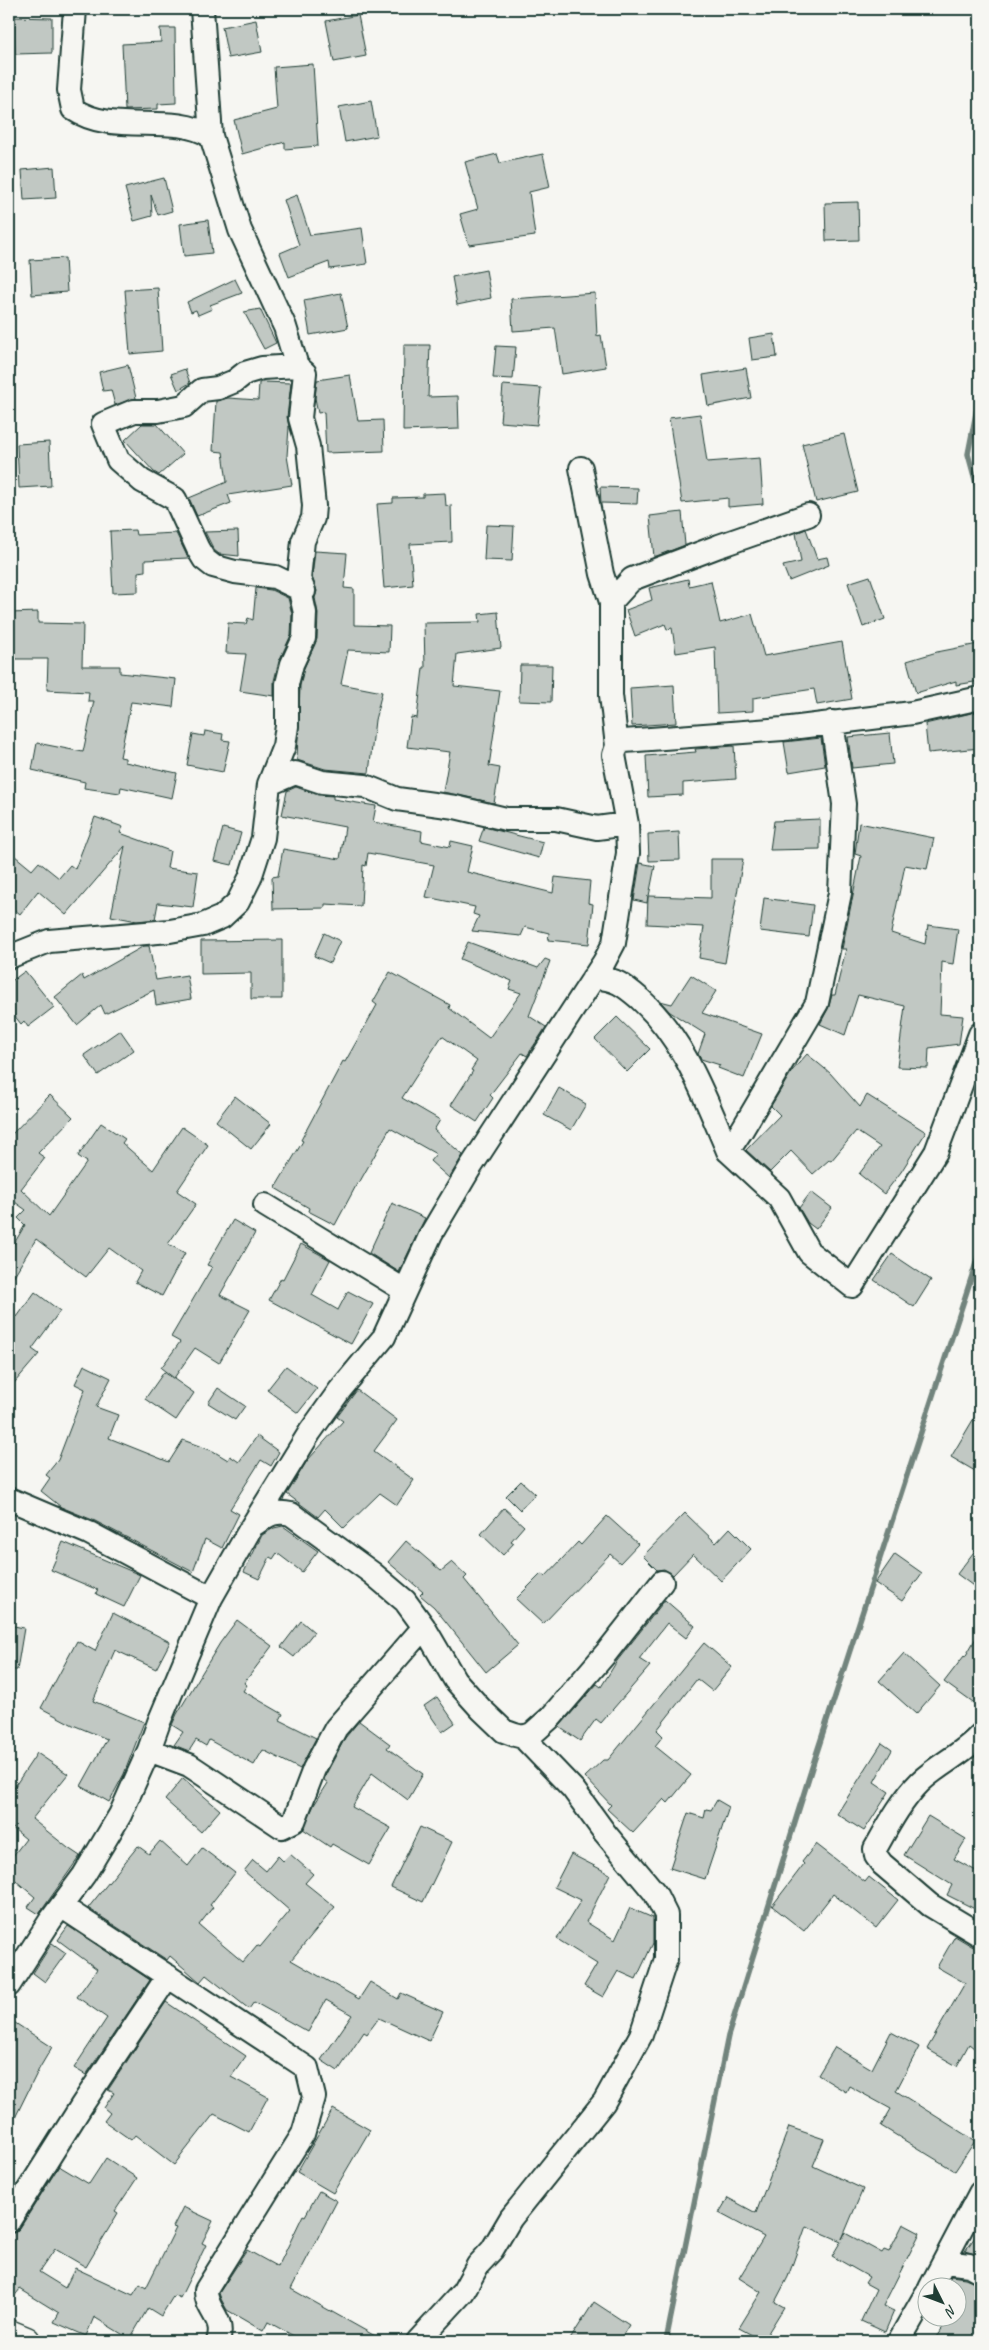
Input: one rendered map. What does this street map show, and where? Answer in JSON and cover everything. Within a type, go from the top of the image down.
[{"type":"main road","points":[[9,2334],[26,2341]]},
{"type":"street","points":[[75,9],[69,90],[72,109],[86,118],[102,122],[179,126],[204,131],[211,136]]},
{"type":"street","points":[[202,9],[211,136],[240,230],[285,327],[297,366],[305,372],[300,418],[308,446],[314,506],[313,518],[304,541],[299,579],[304,591]]},
{"type":"street","points":[[297,366],[262,368],[245,373],[235,381],[218,388],[202,390],[184,406],[158,411],[134,411],[102,424],[118,460],[142,481],[175,499],[204,559],[213,566],[235,572],[276,577],[304,591]]},
{"type":"street","points":[[9,1985],[61,1906],[84,1875],[120,1814],[150,1750],[159,1722],[211,1598],[252,1526],[310,1432],[340,1390],[384,1337],[431,1234],[470,1168],[614,943],[628,854],[627,824],[614,755],[617,746],[612,695],[611,602],[602,574],[581,468]]},
{"type":"street","points":[[611,602],[632,579],[718,546],[808,516]]},
{"type":"street","points":[[13,948],[49,941],[170,931],[203,925],[222,917],[238,902],[250,878],[263,838],[269,784],[284,746],[287,726],[287,684],[292,664],[304,638],[305,612],[301,595],[304,591]]},
{"type":"street","points":[[617,746],[624,741],[783,728],[912,712],[980,698]]},
{"type":"street","points":[[728,1150],[742,1130],[817,1002],[840,893],[844,804],[832,722]]},
{"type":"street","points":[[269,784],[296,773],[322,782],[365,786],[398,799],[455,807],[506,819],[556,820],[597,828],[627,824]]},
{"type":"street","points":[[593,978],[606,978],[619,982],[663,1022],[681,1048],[696,1077],[728,1150],[779,1198],[809,1252],[852,1286],[936,1152],[980,1034]]},
{"type":"street","points":[[265,1205],[404,1290]]},
{"type":"street","points":[[9,1499],[89,1533],[211,1598]]},
{"type":"street","points":[[252,1526],[270,1514],[280,1511],[298,1517],[372,1573],[405,1601],[424,1627],[455,1680],[480,1709],[504,1731],[523,1737],[573,1790],[605,1833],[655,1893],[666,1915],[666,1959],[641,2035],[604,2102],[511,2218],[492,2250],[478,2265],[463,2292],[418,2341]]},
{"type":"street","points":[[523,1737],[532,1734],[551,1717],[607,1652],[662,1582]]},
{"type":"street","points":[[150,1750],[189,1765],[282,1827],[294,1821],[314,1770],[336,1728],[424,1627]]},
{"type":"street","points":[[980,1735],[972,1744],[920,1782],[906,1798],[875,1849],[876,1856],[882,1864],[930,1904],[980,1935]]},
{"type":"street","points":[[61,1906],[307,2068],[314,2097],[303,2134],[206,2290],[208,2302],[220,2324],[221,2334],[218,2341]]},
{"type":"street","points":[[9,2221],[82,2105],[168,1976]]},
{"type":"street","points":[[936,2278],[980,2193]]},
{"type":"street","points":[[945,2262],[970,2265],[980,2271]]},
{"type":"street","points":[[899,2341],[916,2311]]},
{"type":"building","points":[[358,15],[366,56],[334,62],[326,21]]},
{"type":"building","points":[[14,17],[52,18],[52,53],[15,54]]},
{"type":"building","points":[[256,20],[262,52],[228,58],[222,27]]},
{"type":"building","points":[[160,28],[175,28],[176,103],[158,104],[158,109],[125,110],[122,44],[161,42]]},
{"type":"building","points":[[313,64],[318,146],[285,149],[285,142],[242,154],[234,120],[277,109],[274,67]]},
{"type":"building","points":[[371,101],[377,136],[345,142],[339,107]]},
{"type":"building","points":[[497,154],[500,163],[543,154],[550,187],[529,192],[535,236],[469,245],[460,214],[478,209],[465,162]]},
{"type":"building","points":[[54,167],[56,198],[24,200],[22,170]]},
{"type":"building","points":[[164,178],[172,211],[158,215],[151,195],[152,216],[134,221],[125,188]]},
{"type":"building","points":[[297,195],[310,235],[362,228],[367,264],[330,269],[329,262],[289,277],[280,253],[299,245],[284,200]]},
{"type":"building","points":[[858,202],[859,240],[826,241],[825,203]]},
{"type":"building","points":[[208,220],[212,253],[184,256],[180,224]]},
{"type":"building","points":[[65,258],[67,292],[32,295],[30,260]]},
{"type":"building","points":[[486,270],[491,298],[457,305],[452,277]]},
{"type":"building","points":[[235,279],[242,293],[210,305],[212,309],[198,315],[196,310],[191,312],[187,302]]},
{"type":"building","points":[[158,288],[162,351],[130,354],[125,290]]},
{"type":"building","points":[[341,293],[348,328],[310,335],[304,300]]},
{"type":"building","points":[[595,293],[597,336],[601,335],[606,367],[562,374],[555,328],[513,331],[511,299]]},
{"type":"building","points":[[260,309],[276,343],[264,349],[244,312]]},
{"type":"building","points":[[774,334],[777,357],[752,360],[749,338]]},
{"type":"building","points":[[404,345],[430,345],[428,397],[458,396],[459,429],[403,431]]},
{"type":"building","points":[[496,346],[516,347],[513,379],[493,378]]},
{"type":"building","points":[[128,365],[136,398],[115,405],[111,390],[103,391],[99,372]]},
{"type":"building","points":[[746,368],[751,398],[708,406],[703,375]]},
{"type":"building","points":[[185,369],[190,383],[178,390],[171,374]]},
{"type":"building","points":[[350,375],[358,421],[383,420],[384,451],[326,453],[324,412],[318,413],[315,398],[317,380]]},
{"type":"building","points":[[259,383],[291,383],[287,417],[289,427],[287,456],[292,485],[228,495],[231,503],[197,516],[189,498],[227,482],[223,452],[213,451],[216,401],[228,398],[258,400]]},
{"type":"building","points":[[503,385],[541,388],[537,425],[500,422]]},
{"type":"building","points":[[700,414],[707,462],[760,458],[763,504],[728,507],[728,498],[682,503],[669,418]]},
{"type":"building","points":[[142,424],[157,424],[183,454],[159,475],[125,440]]},
{"type":"building","points":[[844,434],[858,492],[816,502],[802,444]]},
{"type":"building","points":[[49,442],[51,486],[19,488],[17,444]]},
{"type":"building","points":[[600,487],[638,488],[637,504],[601,503]]},
{"type":"building","points":[[445,493],[446,506],[451,505],[452,542],[410,544],[413,585],[384,588],[377,504],[393,503],[393,498],[423,497],[423,494]]},
{"type":"building","points":[[682,512],[685,545],[654,557],[650,516]]},
{"type":"building","points":[[486,525],[514,526],[512,561],[484,560]]},
{"type":"building","points":[[806,529],[817,559],[827,557],[829,565],[789,581],[783,566],[801,562],[796,533]]},
{"type":"building","points":[[135,530],[136,535],[176,533],[188,558],[145,560],[145,571],[138,572],[138,592],[113,593],[110,531]]},
{"type":"building","points":[[238,531],[239,556],[219,554],[214,550],[205,532]]},
{"type":"building","points":[[315,551],[347,553],[344,588],[354,589],[354,625],[390,626],[389,652],[348,650],[341,684],[382,692],[375,720],[369,773],[325,769],[297,760],[300,686],[304,668],[317,639],[318,613],[315,598],[317,591],[312,577]]},
{"type":"building","points":[[870,576],[885,619],[863,627],[848,583]]},
{"type":"building","points":[[688,579],[689,586],[711,581],[720,623],[752,614],[764,656],[842,642],[852,699],[817,705],[814,689],[753,698],[753,711],[717,713],[715,647],[676,653],[672,628],[667,629],[665,624],[635,636],[626,610],[652,600],[649,588]]},
{"type":"building","points":[[256,588],[271,590],[288,598],[292,614],[291,635],[279,661],[274,681],[274,696],[240,691],[246,654],[226,653],[228,623],[246,624],[248,618],[253,620]]},
{"type":"building","points":[[38,612],[38,623],[83,624],[82,666],[120,666],[120,673],[176,679],[173,707],[131,702],[120,757],[125,758],[125,762],[177,773],[172,798],[121,787],[120,793],[84,788],[85,782],[32,770],[37,743],[83,752],[94,701],[88,701],[89,692],[47,690],[48,659],[9,659],[9,613]]},
{"type":"building","points":[[498,612],[501,648],[457,654],[454,686],[500,691],[489,766],[500,768],[494,803],[443,792],[450,752],[407,747],[411,717],[417,718],[423,668],[425,668],[424,623],[480,622],[479,614]]},
{"type":"building","points":[[978,644],[980,681],[956,685],[956,681],[916,693],[907,661],[937,652]]},
{"type":"building","points":[[520,665],[552,665],[551,702],[519,701]]},
{"type":"building","points":[[674,685],[676,723],[632,726],[630,688]]},
{"type":"building","points":[[980,711],[980,748],[928,753],[925,724]]},
{"type":"building","points":[[205,731],[223,734],[222,740],[230,741],[223,772],[187,765],[193,734],[204,736]]},
{"type":"building","points":[[890,733],[893,764],[852,768],[848,737]]},
{"type":"building","points":[[821,738],[825,766],[789,772],[784,742]]},
{"type":"building","points":[[734,746],[736,779],[683,783],[683,795],[648,797],[646,756],[696,752],[695,749]]},
{"type":"building","points":[[296,787],[318,795],[333,796],[333,799],[376,806],[373,822],[422,831],[421,841],[450,847],[451,841],[473,846],[467,872],[553,893],[555,877],[590,881],[588,903],[593,904],[589,944],[548,940],[549,933],[525,927],[521,936],[472,931],[479,916],[473,914],[475,907],[426,897],[434,865],[368,853],[366,866],[363,865],[361,906],[325,904],[325,908],[273,909],[272,877],[278,876],[283,849],[340,859],[345,827],[282,815],[287,791]]},
{"type":"building","points":[[95,817],[123,827],[120,833],[170,851],[167,868],[198,872],[193,907],[158,903],[155,919],[137,921],[111,916],[125,846],[66,915],[38,891],[20,914],[9,905],[9,851],[32,870],[39,862],[59,878],[70,865],[75,869]]},
{"type":"building","points":[[820,819],[820,849],[770,850],[774,821]]},
{"type":"building","points":[[859,823],[934,838],[927,869],[905,865],[891,933],[925,944],[928,925],[958,929],[953,964],[942,962],[940,1014],[963,1016],[959,1044],[929,1048],[928,1068],[897,1067],[905,1006],[858,995],[845,1035],[820,1024],[828,1009],[832,995],[835,995],[846,949],[842,949],[861,856],[855,854]]},
{"type":"building","points":[[484,827],[543,842],[539,858],[479,841]]},
{"type":"building","points":[[223,828],[241,833],[232,865],[214,861]]},
{"type":"building","points":[[679,832],[680,860],[649,861],[648,834]]},
{"type":"building","points":[[711,859],[743,859],[725,963],[699,958],[704,927],[647,924],[648,896],[647,903],[634,900],[640,863],[655,866],[649,896],[711,898]]},
{"type":"building","points":[[764,898],[813,905],[809,937],[760,931]]},
{"type":"building","points":[[324,933],[340,941],[330,963],[314,956]]},
{"type":"building","points":[[282,940],[282,999],[251,999],[251,973],[201,974],[201,941]]},
{"type":"building","points":[[468,942],[538,968],[545,959],[550,961],[529,1016],[546,1027],[527,1056],[522,1053],[490,1095],[493,1098],[477,1122],[451,1105],[473,1071],[471,1070],[477,1061],[442,1036],[402,1098],[440,1120],[434,1130],[463,1155],[449,1178],[430,1161],[436,1154],[390,1128],[335,1225],[308,1211],[309,1208],[275,1188],[303,1141],[301,1140],[343,1061],[345,1062],[377,1005],[373,1002],[390,972],[450,1005],[449,1008],[489,1038],[521,993],[509,989],[512,981],[460,959]]},
{"type":"building","points":[[144,946],[149,946],[156,980],[187,975],[191,999],[156,1005],[154,990],[105,1014],[101,1005],[77,1025],[55,997],[82,975],[84,980]]},
{"type":"building","points":[[25,971],[54,1007],[28,1027],[24,1021],[21,1024],[9,1009],[9,983]]},
{"type":"building","points":[[691,975],[716,991],[702,1013],[762,1034],[744,1078],[718,1068],[720,1065],[701,1059],[698,1054],[705,1034],[670,1012],[660,1001],[672,1004]]},
{"type":"building","points":[[617,1017],[650,1049],[627,1072],[595,1039]]},
{"type":"building","points":[[120,1030],[134,1050],[98,1075],[84,1055]]},
{"type":"building","points":[[807,1054],[830,1073],[860,1107],[867,1095],[926,1132],[901,1172],[884,1194],[859,1174],[880,1147],[856,1131],[831,1161],[829,1160],[813,1174],[791,1151],[770,1172],[746,1150],[780,1115],[771,1106],[792,1071]]},
{"type":"building","points":[[559,1088],[586,1104],[571,1130],[544,1115]]},
{"type":"building","points":[[50,1095],[73,1117],[38,1153],[45,1158],[21,1189],[49,1216],[87,1162],[78,1156],[101,1123],[125,1139],[122,1143],[153,1170],[182,1127],[208,1145],[177,1191],[196,1204],[168,1244],[185,1253],[162,1296],[135,1282],[141,1271],[109,1248],[86,1277],[36,1239],[9,1284],[9,1252],[25,1225],[18,1218],[26,1210],[12,1200],[9,1205],[9,1137]]},
{"type":"building","points":[[235,1096],[271,1124],[251,1149],[216,1121]]},
{"type":"building","points":[[811,1192],[832,1208],[816,1229],[808,1223],[799,1208]]},
{"type":"building","points":[[392,1203],[425,1218],[399,1272],[369,1253]]},
{"type":"building","points":[[233,1220],[255,1233],[220,1295],[250,1310],[219,1363],[195,1348],[174,1378],[161,1368],[180,1342],[171,1337],[212,1267],[207,1265]]},
{"type":"building","points":[[301,1244],[330,1260],[312,1295],[338,1310],[348,1291],[373,1304],[351,1344],[269,1300],[281,1278],[283,1279]]},
{"type":"building","points":[[892,1254],[931,1280],[914,1307],[874,1280]]},
{"type":"building","points":[[35,1292],[60,1311],[32,1349],[39,1354],[9,1389],[9,1310],[17,1317]]},
{"type":"building","points":[[84,1365],[111,1378],[96,1407],[118,1415],[109,1438],[169,1462],[183,1440],[213,1451],[228,1460],[230,1456],[239,1462],[257,1436],[279,1452],[271,1466],[261,1460],[230,1509],[239,1514],[222,1548],[205,1539],[193,1572],[95,1521],[61,1507],[41,1491],[50,1478],[46,1475],[58,1460],[85,1389],[75,1384]]},
{"type":"building","points":[[286,1366],[317,1389],[298,1413],[267,1390]]},
{"type":"building","points":[[164,1372],[194,1393],[176,1420],[145,1399]]},
{"type":"building","points":[[218,1388],[245,1406],[235,1420],[208,1403]]},
{"type":"building","points":[[357,1390],[397,1420],[374,1451],[414,1480],[397,1505],[380,1493],[344,1528],[325,1509],[318,1517],[287,1494],[307,1461],[343,1421],[337,1417]]},
{"type":"building","points":[[980,1408],[980,1463],[975,1471],[951,1457]]},
{"type":"building","points":[[521,1481],[535,1494],[520,1510],[506,1496]]},
{"type":"building","points":[[504,1508],[524,1526],[511,1541],[514,1543],[503,1555],[481,1534]]},
{"type":"building","points":[[685,1513],[716,1543],[730,1528],[751,1549],[721,1581],[693,1554],[673,1575],[664,1569],[657,1570],[643,1556]]},
{"type":"building","points":[[607,1516],[638,1544],[620,1563],[610,1554],[543,1624],[516,1599],[542,1573],[545,1577],[578,1542],[581,1545]]},
{"type":"building","points":[[283,1526],[318,1551],[302,1572],[277,1553],[273,1559],[270,1557],[259,1579],[244,1572],[262,1535],[274,1528]]},
{"type":"building","points":[[406,1541],[441,1571],[452,1562],[467,1576],[464,1579],[518,1645],[486,1672],[434,1607],[420,1595],[423,1592],[388,1562]]},
{"type":"building","points":[[63,1542],[140,1575],[124,1607],[96,1594],[98,1590],[51,1570]]},
{"type":"building","points":[[980,1544],[980,1591],[957,1574]]},
{"type":"building","points":[[895,1554],[922,1573],[902,1601],[875,1583]]},
{"type":"building","points":[[665,1600],[695,1626],[686,1638],[667,1623],[639,1659],[650,1666],[601,1723],[596,1719],[580,1741],[559,1727],[597,1684],[601,1687],[617,1661]]},
{"type":"building","points":[[113,1613],[170,1642],[156,1669],[115,1650],[93,1701],[144,1722],[124,1774],[109,1802],[81,1786],[107,1739],[73,1725],[41,1708],[77,1641],[95,1651]]},
{"type":"building","points":[[237,1620],[272,1646],[244,1683],[247,1685],[243,1691],[283,1714],[280,1720],[316,1738],[300,1769],[263,1750],[254,1765],[209,1740],[206,1746],[196,1740],[189,1751],[174,1745],[183,1732],[172,1725],[177,1714],[220,1643]]},
{"type":"building","points":[[301,1621],[314,1632],[294,1657],[281,1647]]},
{"type":"building","points":[[9,1625],[24,1628],[17,1670],[9,1670]]},
{"type":"building","points":[[980,1631],[980,1708],[944,1682],[965,1657]]},
{"type":"building","points":[[704,1643],[732,1667],[712,1691],[697,1679],[657,1730],[663,1736],[655,1746],[691,1775],[668,1803],[664,1799],[633,1833],[607,1809],[611,1805],[585,1777],[603,1760],[608,1760]]},
{"type":"building","points":[[904,1653],[940,1686],[916,1714],[879,1681]]},
{"type":"building","points":[[437,1697],[455,1723],[442,1732],[424,1706]]},
{"type":"building","points":[[359,1721],[390,1744],[387,1748],[423,1774],[408,1800],[372,1773],[352,1807],[391,1828],[369,1865],[332,1844],[330,1847],[303,1829],[314,1805],[328,1783],[324,1780],[326,1774],[345,1738]]},
{"type":"building","points":[[882,1743],[892,1750],[874,1782],[889,1792],[864,1831],[837,1814]]},
{"type":"building","points":[[37,1753],[68,1774],[32,1819],[80,1856],[39,1914],[28,1907],[35,1897],[9,1875],[9,1861],[26,1839],[9,1825],[9,1795]]},
{"type":"building","points":[[183,1778],[220,1810],[201,1832],[165,1800]]},
{"type":"building","points":[[717,1800],[729,1807],[705,1879],[670,1868],[688,1813],[704,1818],[706,1809],[711,1810]]},
{"type":"building","points":[[928,1816],[966,1839],[954,1859],[980,1873],[980,1899],[975,1909],[947,1895],[952,1885],[904,1855]]},
{"type":"building","points":[[420,1827],[452,1842],[423,1902],[391,1887]]},
{"type":"building","points":[[160,1841],[188,1866],[202,1848],[235,1873],[210,1905],[213,1907],[199,1925],[243,1962],[257,1945],[260,1947],[290,1911],[244,1871],[253,1860],[266,1871],[278,1856],[283,1861],[290,1854],[313,1874],[305,1883],[335,1907],[291,1960],[359,1999],[370,1982],[398,1999],[401,1993],[443,2012],[429,2041],[379,2018],[367,2034],[364,2032],[338,2071],[321,2060],[352,2015],[326,2000],[308,2032],[254,2002],[249,2009],[206,1975],[200,1982],[170,1956],[167,1960],[88,1908],[138,1846],[149,1854]]},
{"type":"building","points":[[816,1844],[865,1882],[869,1877],[898,1900],[876,1928],[833,1894],[804,1931],[772,1906],[804,1864],[802,1862]]},
{"type":"building","points":[[571,1854],[610,1874],[586,1922],[615,1940],[630,1908],[653,1918],[653,1943],[636,1979],[618,1971],[603,1997],[584,1986],[597,1964],[557,1939],[581,1900],[554,1887]]},
{"type":"building","points":[[68,1926],[150,1980],[86,2075],[74,2068],[107,2018],[77,1997],[97,1969],[58,1940]]},
{"type":"building","points":[[955,1936],[980,1951],[980,2053],[969,2044],[957,2066],[927,2049],[965,1983],[937,1967]]},
{"type":"building","points":[[52,1943],[66,1953],[45,1982],[33,1973]]},
{"type":"building","points":[[166,2002],[246,2056],[231,2077],[268,2097],[249,2132],[214,2114],[174,2165],[135,2135],[131,2140],[104,2121],[110,2113],[104,2108],[114,2093],[108,2090]]},
{"type":"building","points":[[9,2019],[52,2047],[9,2130]]},
{"type":"building","points":[[891,2032],[919,2047],[896,2091],[975,2141],[955,2171],[881,2126],[891,2109],[849,2086],[846,2092],[818,2075],[835,2047],[872,2069]]},
{"type":"building","points":[[333,2109],[370,2130],[333,2193],[297,2172]]},
{"type":"building","points":[[789,2127],[824,2139],[813,2166],[863,2189],[842,2239],[845,2233],[882,2253],[884,2250],[889,2252],[903,2224],[920,2233],[883,2306],[894,2311],[885,2332],[861,2321],[876,2289],[865,2283],[869,2277],[832,2256],[841,2241],[806,2226],[788,2277],[775,2302],[784,2307],[763,2341],[739,2328],[761,2292],[739,2278],[764,2237],[719,2213],[728,2198],[756,2213]]},
{"type":"building","points":[[106,2158],[137,2178],[115,2211],[118,2213],[86,2267],[55,2249],[39,2272],[65,2288],[75,2268],[133,2295],[140,2284],[146,2288],[176,2228],[173,2227],[183,2207],[213,2221],[202,2243],[206,2245],[180,2298],[174,2295],[161,2316],[148,2308],[130,2339],[94,2317],[86,2336],[54,2322],[59,2313],[20,2289],[9,2303],[9,2234],[16,2232],[20,2228],[59,2166],[89,2184]]},
{"type":"building","points":[[319,2191],[337,2201],[291,2289],[384,2341],[303,2341],[268,2322],[263,2331],[227,2310],[221,2299],[219,2293],[247,2250],[278,2267],[303,2215],[305,2216]]},
{"type":"building","points":[[980,2230],[980,2256],[965,2251]]},
{"type":"building","points":[[966,2278],[980,2284],[980,2341],[933,2341],[943,2328],[966,2328]]},
{"type":"building","points":[[594,2302],[629,2325],[619,2341],[569,2341]]},
{"type":"waterway","points":[[980,393],[968,454],[980,498]]},
{"type":"waterway","points":[[666,2341],[728,2036],[814,1761],[980,1251]]}]
